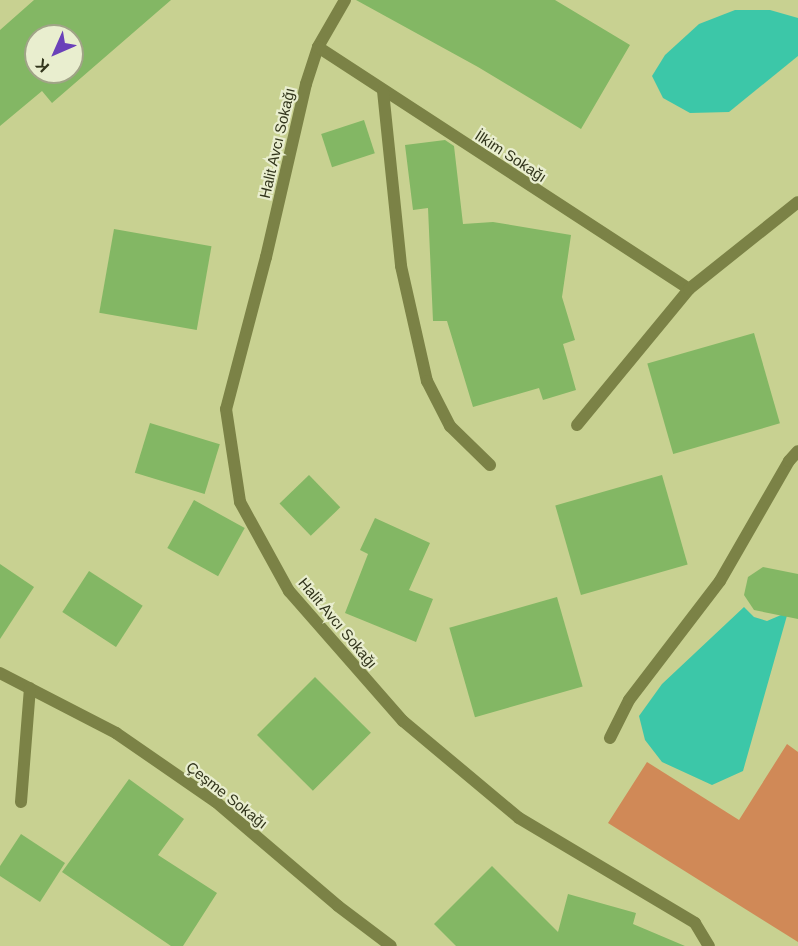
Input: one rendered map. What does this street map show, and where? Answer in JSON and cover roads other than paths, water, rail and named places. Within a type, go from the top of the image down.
[{"type":"street","name":"Halit Avcı Sokağı","points":[[345,0],[318,47],[306,84],[266,257],[226,409],[240,502],[289,591],[403,721],[519,818],[695,923],[709,946]]},
{"type":"street","name":"İlkim Sokağı","points":[[318,47],[689,289]]},
{"type":"street","points":[[383,91],[401,266],[427,381],[450,426],[490,465]]},
{"type":"street","points":[[577,425],[689,289],[798,202]]},
{"type":"street","points":[[610,738],[629,700],[720,581],[789,461],[798,451]]},
{"type":"street","name":"Çeşme Sokağı","points":[[0,673],[116,733],[216,802],[338,906],[391,946]]},
{"type":"street","points":[[21,802],[30,688]]},
{"type":"water","points":[[735,10],[770,10],[798,18],[798,56],[729,112],[690,113],[663,98],[652,76],[665,55],[699,24]]},
{"type":"water","points":[[744,607],[754,617],[767,621],[788,612],[743,771],[712,785],[662,762],[645,740],[639,716],[662,684]]}]
